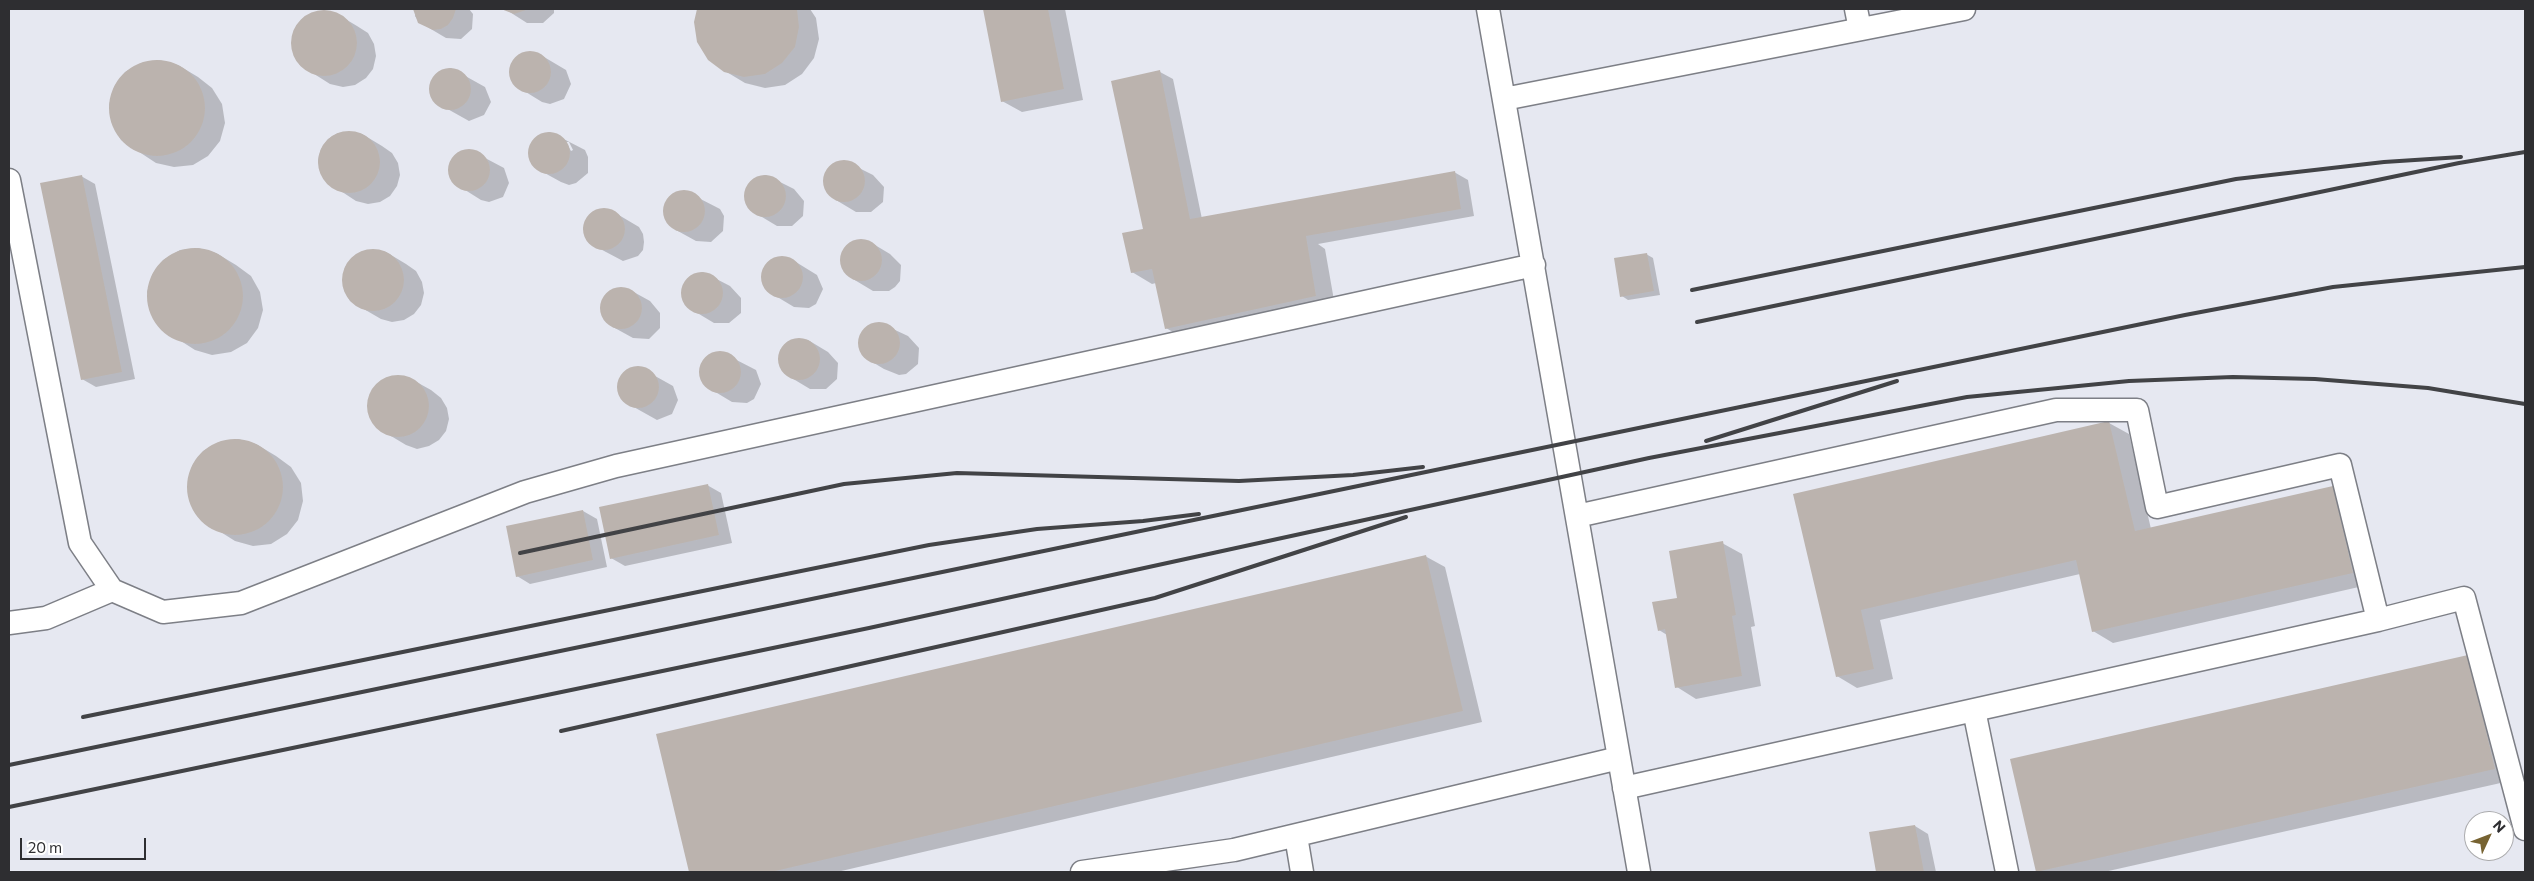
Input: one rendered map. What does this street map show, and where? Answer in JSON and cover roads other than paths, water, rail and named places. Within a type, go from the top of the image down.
[{"type":"lane","points":[[1488,9],[1639,872]]},
{"type":"lane","points":[[1504,99],[1858,19],[1964,9]]},
{"type":"lane","points":[[9,180],[80,543],[112,590],[164,612],[241,603],[526,492],[616,466],[1534,265]]},
{"type":"lane","points":[[1577,516],[2056,410],[2137,410],[2157,507],[2340,465],[2378,620]]},
{"type":"lane","points":[[9,623],[46,618],[112,590]]},
{"type":"lane","points":[[1624,788],[2378,620],[2464,598],[2525,829]]},
{"type":"lane","points":[[1974,710],[2007,872]]},
{"type":"lane","points":[[1082,872],[1234,850],[1620,758]]},
{"type":"lane","points":[[1296,836],[1302,872]]},
{"type":"railway","points":[[1697,322],[2459,163],[2525,152]]},
{"type":"railway","points":[[1692,290],[2236,179],[2384,162],[2461,157]]},
{"type":"railway","points":[[9,765],[2185,315],[2333,287],[2525,267]]},
{"type":"railway","points":[[9,807],[869,628],[1649,458],[1967,397],[2129,381],[2233,377],[2315,379],[2428,388],[2525,404]]},
{"type":"railway","points":[[1706,441],[1897,381]]},
{"type":"railway","points":[[520,553],[844,484],[957,473],[1239,481],[1353,475],[1423,467]]},
{"type":"railway","points":[[83,717],[929,545],[1037,529],[1143,521],[1199,514]]},
{"type":"railway","points":[[561,731],[1155,598],[1406,517]]}]
